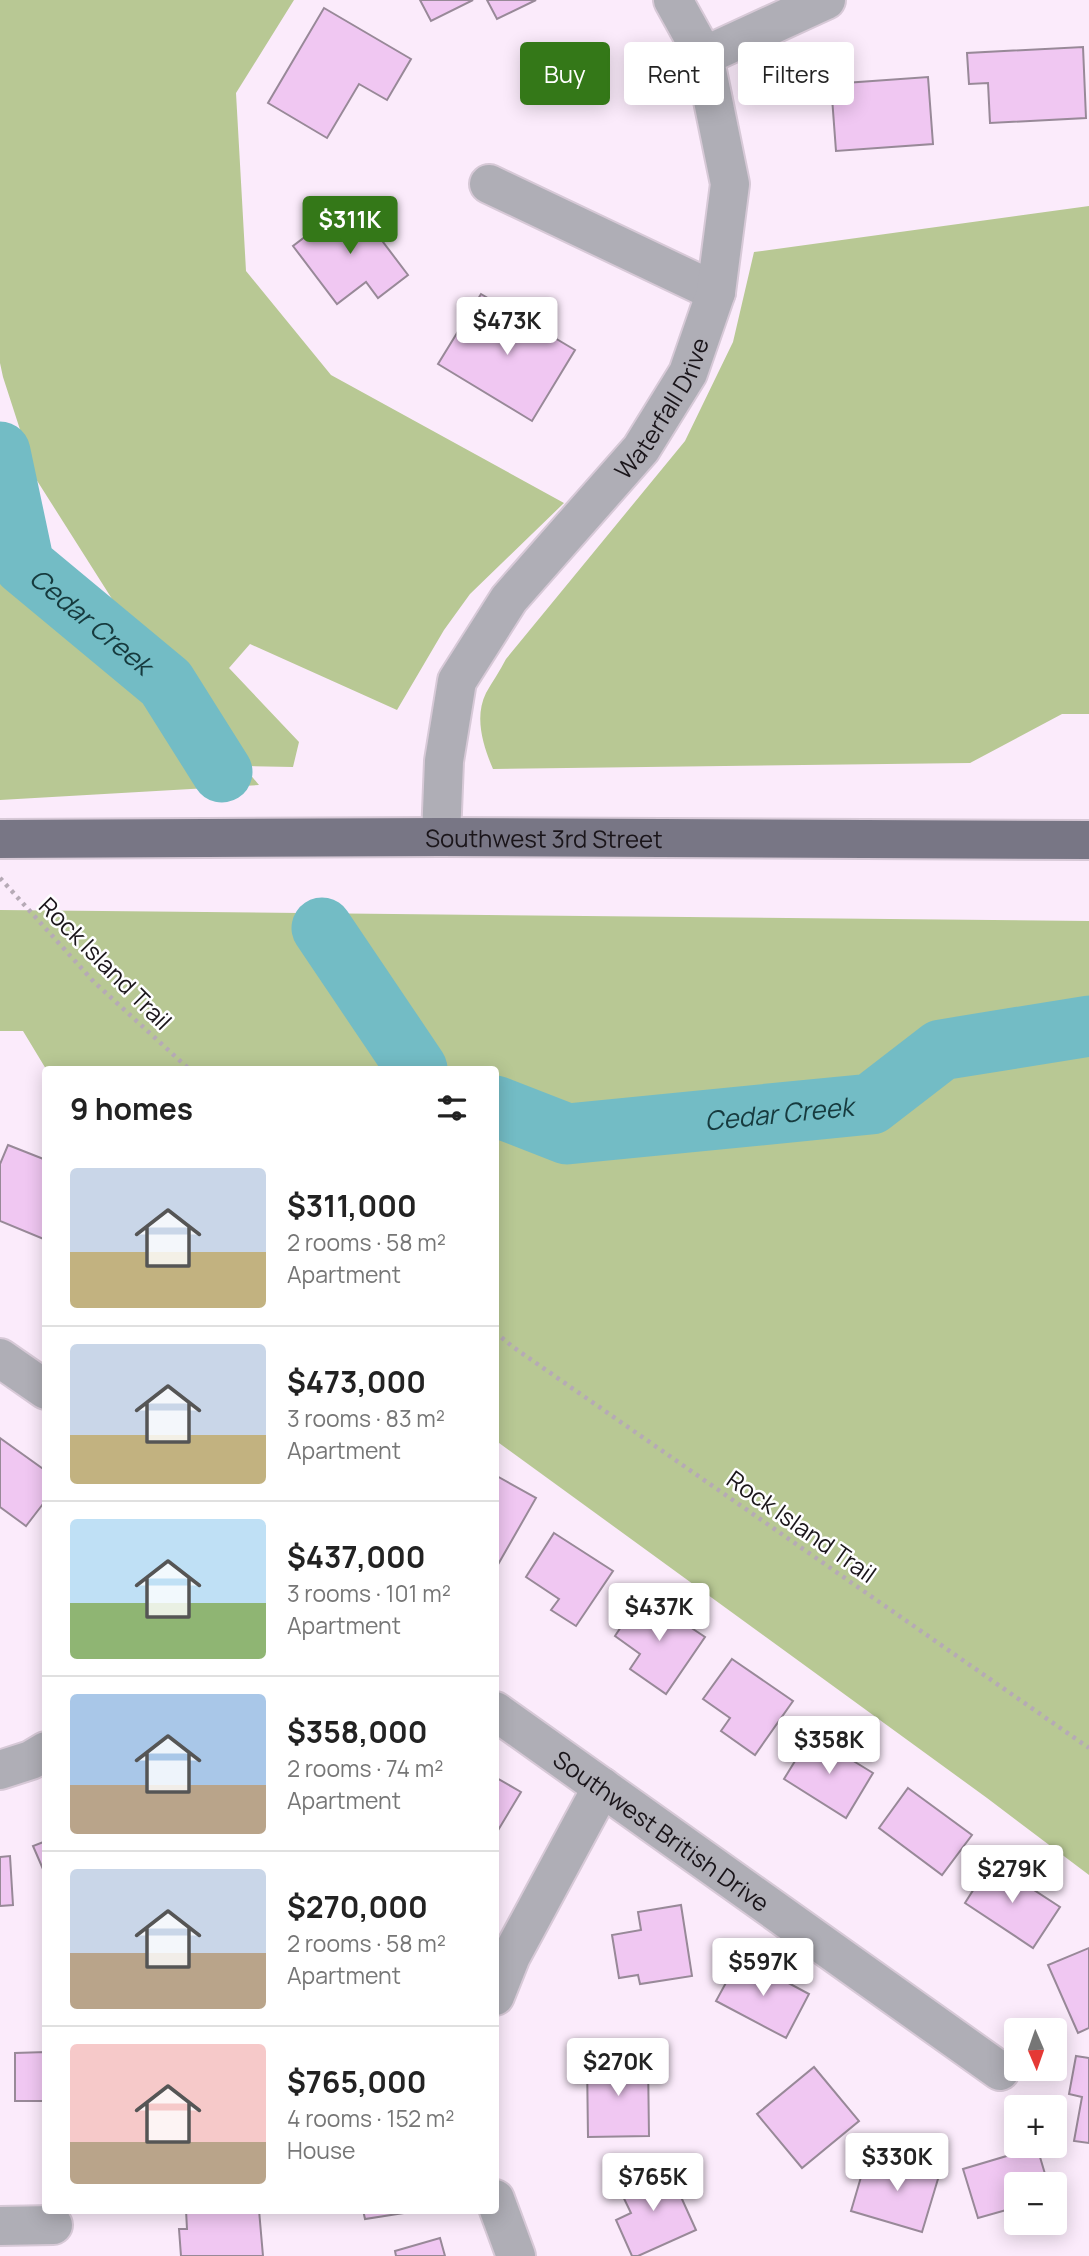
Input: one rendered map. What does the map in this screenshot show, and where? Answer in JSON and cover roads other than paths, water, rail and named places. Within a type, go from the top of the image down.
[{"type":"main road","name":"Southwest 3rd Street","points":[[0,839],[441,837],[1089,840]]},
{"type":"street","name":"Waterfall Drive","points":[[673,0],[696,42]]},
{"type":"street","points":[[724,47],[825,0]]},
{"type":"street","name":"Waterfall Drive","points":[[441,837],[444,761],[457,681],[509,599],[641,449],[688,373],[716,292],[730,184],[714,105]]},
{"type":"street","points":[[489,184],[716,292]]},
{"type":"street","points":[[0,1358],[42,1387]]},
{"type":"street","name":"Southwest British Drive","points":[[499,1714],[1000,2071]]},
{"type":"street","points":[[0,1770],[42,1753]]},
{"type":"street","points":[[499,1986],[511,1956],[602,1787]]},
{"type":"street","points":[[499,2210],[516,2256]]},
{"type":"street","points":[[0,2226],[52,2225]]},
{"type":"waterway","name":"Cedar Creek","points":[[0,452],[24,565],[166,683],[222,772]]},
{"type":"waterway","name":"Cedar Creek","points":[[322,928],[415,1066]]},
{"type":"waterway","name":"Cedar Creek","points":[[499,1108],[567,1134],[871,1104],[941,1050],[1089,1026]]}]
